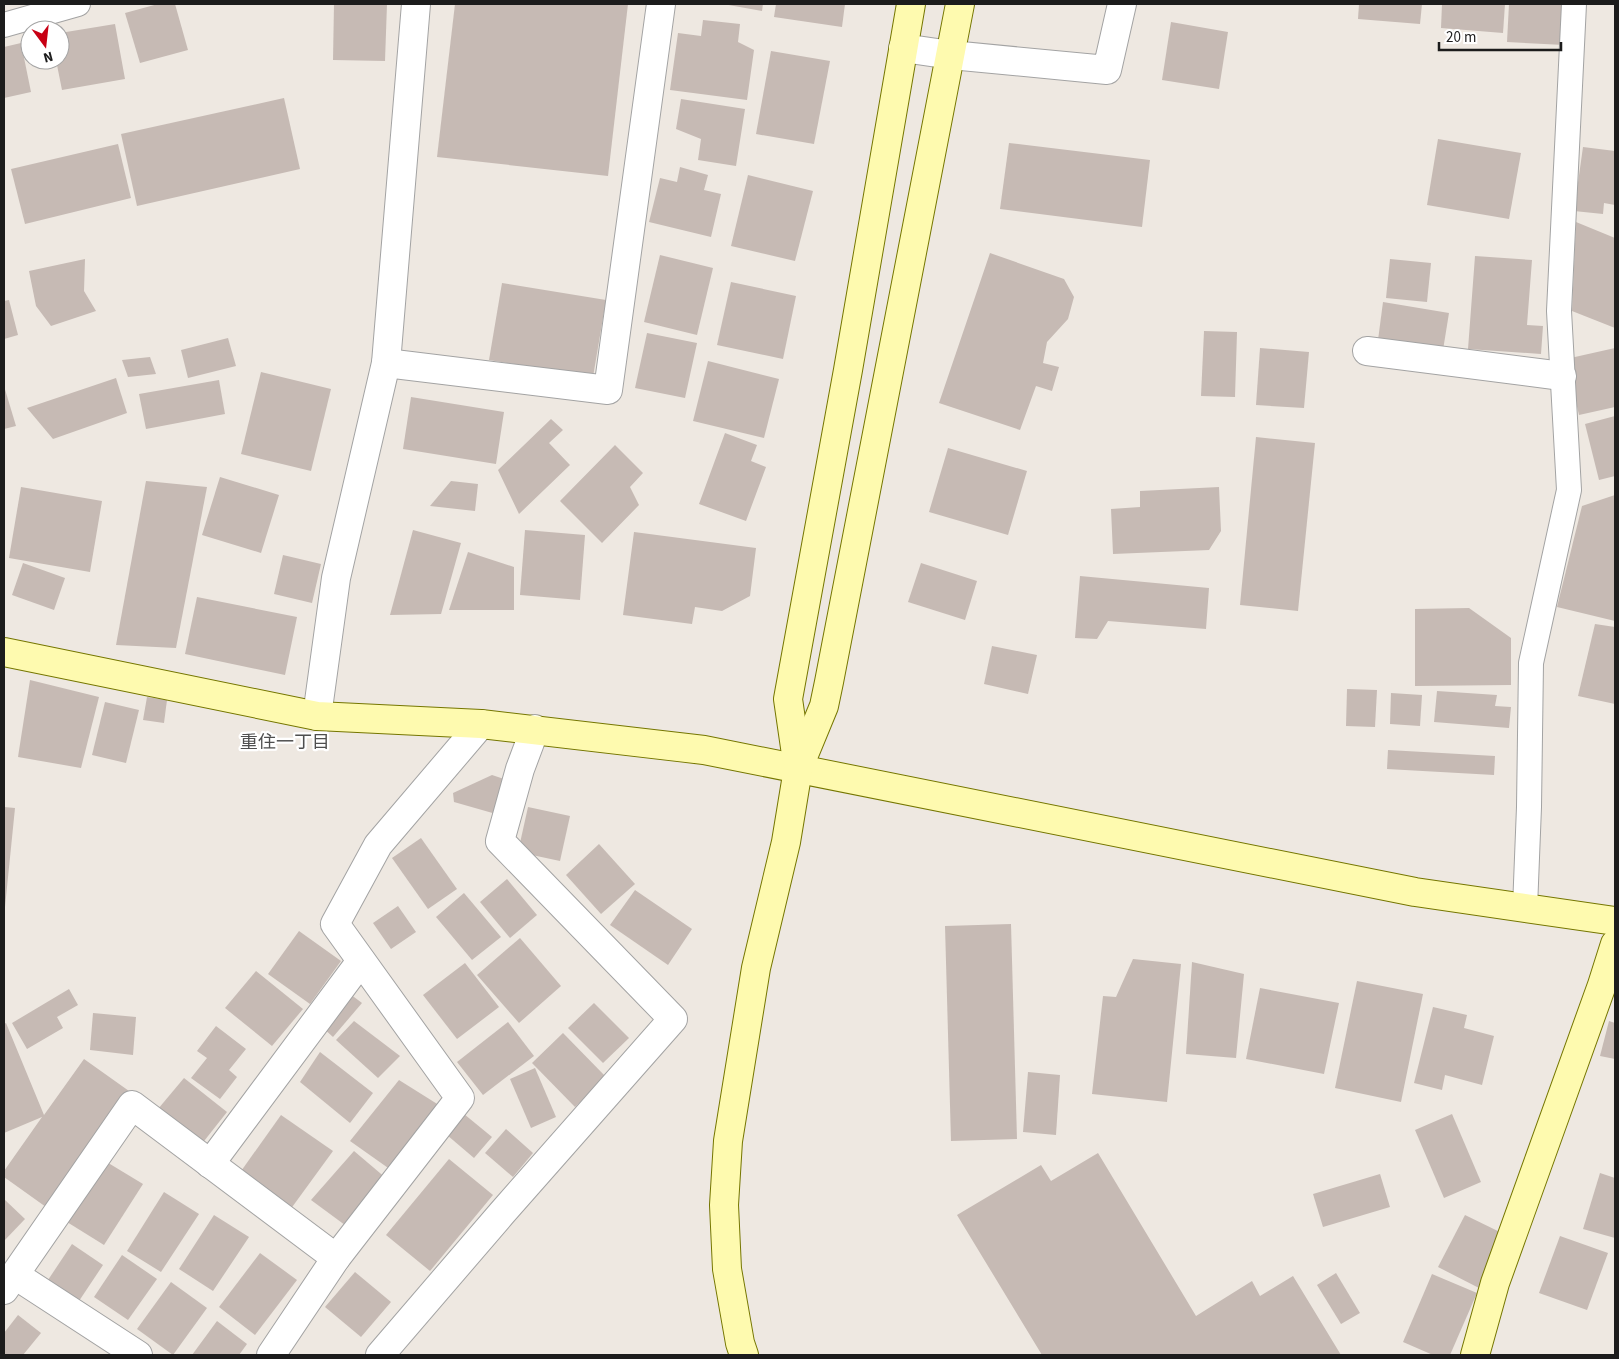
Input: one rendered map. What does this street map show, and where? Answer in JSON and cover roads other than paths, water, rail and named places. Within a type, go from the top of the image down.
[{"type":"street","points":[[317,716],[336,578],[386,363],[416,4]]},
{"type":"street","points":[[386,363],[608,390],[661,4]]},
{"type":"street","points":[[798,769],[788,699],[848,370],[911,4]]},
{"type":"street","points":[[744,1355],[740,1343],[727,1269],[724,1205],[728,1141],[756,968],[786,842],[798,769],[824,706],[829,682],[960,4]]},
{"type":"street","points":[[903,48],[951,55],[1107,70],[1122,4]]},
{"type":"street","points":[[1367,351],[1562,376]]},
{"type":"street","points":[[4,652],[317,716],[482,724],[704,750],[1406,890],[1615,921]]},
{"type":"street","points":[[271,1355],[336,1258],[460,1098],[334,924],[378,845],[482,724]]},
{"type":"street","points":[[380,1355],[502,1212],[673,1019],[500,841],[520,769],[535,729]]},
{"type":"street","points":[[1475,1355],[1495,1283],[1615,944]]},
{"type":"street","points":[[210,1164],[361,961]]},
{"type":"street","points":[[138,1355],[10,1283],[132,1106],[336,1258]]},
{"type":"lane","points":[[4,25],[78,4]]},
{"type":"lane","points":[[1525,908],[1529,807],[1531,663],[1569,490],[1559,311],[1574,4]]},
{"type":"district","name":"重住一丁目","points":[[285,742]]}]
